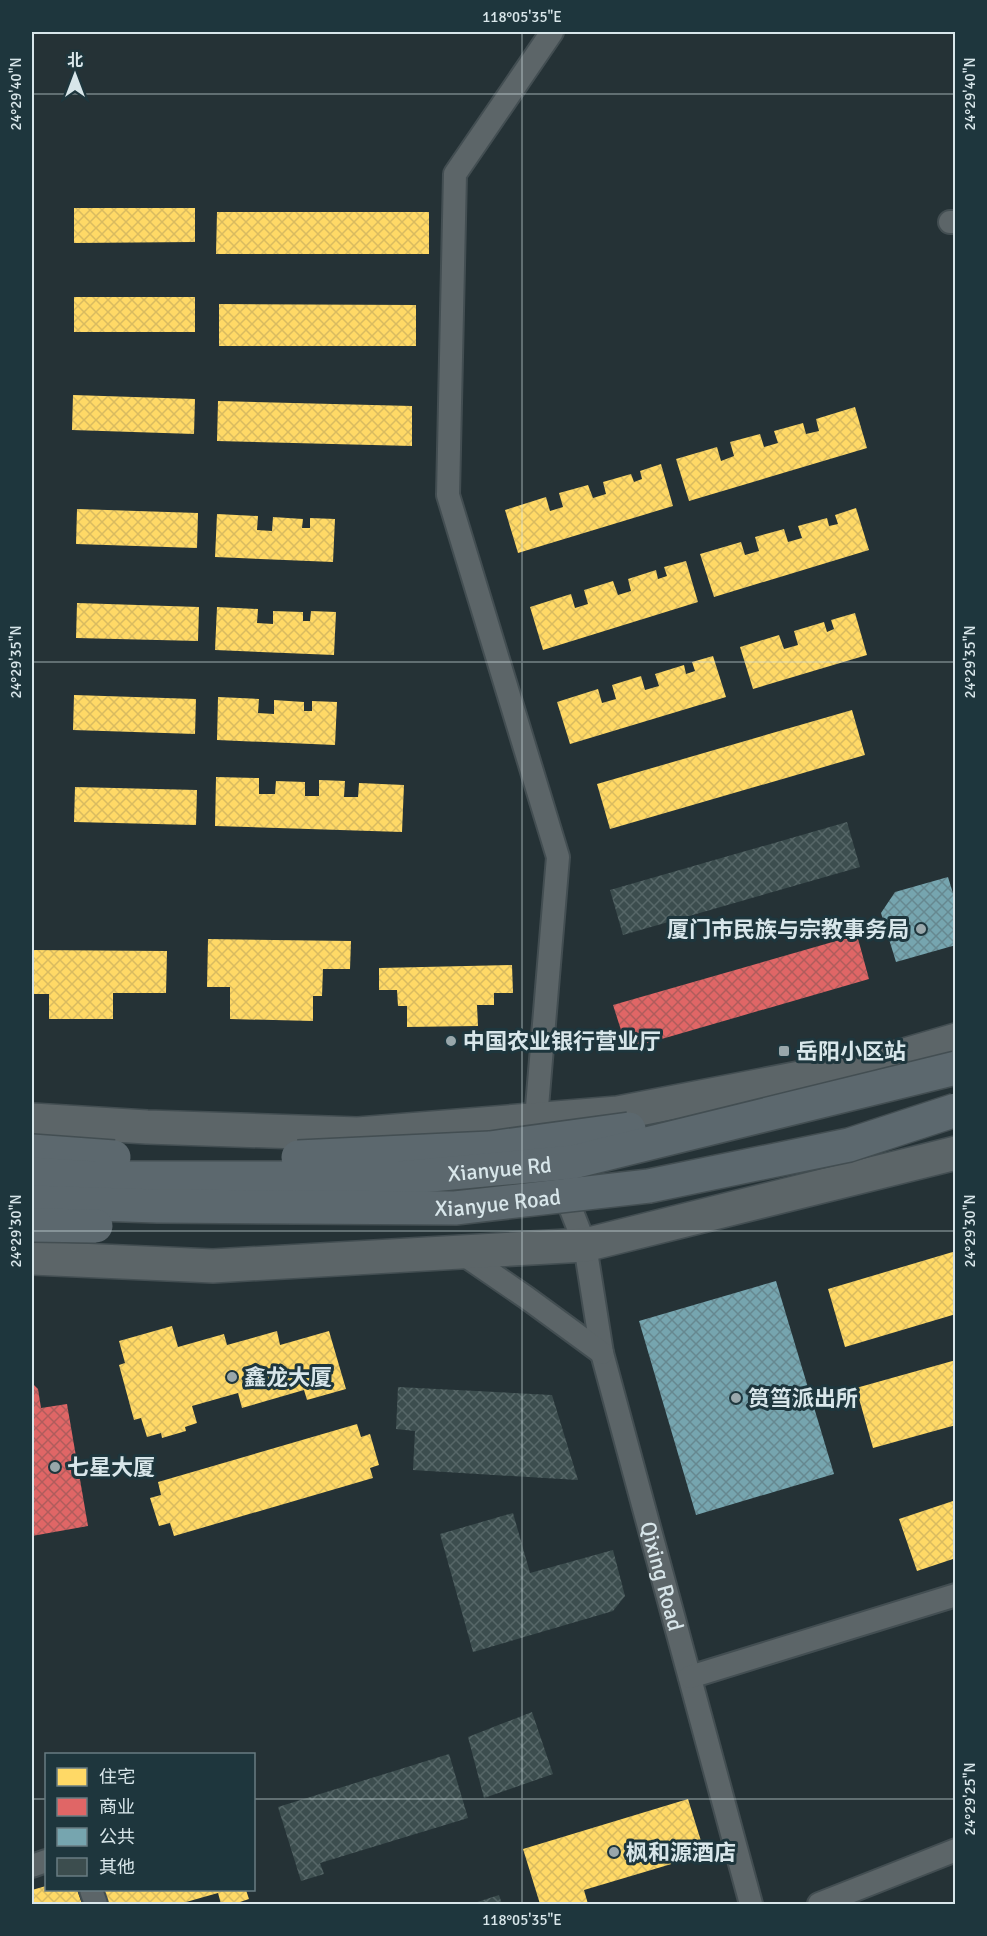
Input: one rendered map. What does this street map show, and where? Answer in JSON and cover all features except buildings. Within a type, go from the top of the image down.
[{"type":"highway","name":"Xianyue Rd","points":[[32,1174],[95,1178],[399,1178],[573,1162],[956,1068]]},
{"type":"highway","name":"Xianyue Road","points":[[32,1202],[157,1206],[455,1208],[650,1186],[849,1144],[956,1110]]},
{"type":"highway","points":[[32,1151],[121,1157],[297,1157],[490,1148],[653,1126],[768,1114]]},
{"type":"highway","points":[[32,1225],[162,1228],[390,1225],[455,1208]]},
{"type":"main road","points":[[32,1120],[147,1127],[358,1134],[536,1119],[629,1110],[877,1064],[956,1040]]},
{"type":"main road","points":[[32,1258],[213,1266],[585,1245],[956,1153]]},
{"type":"street","points":[[536,1119],[558,857],[448,495],[455,174],[552,32]]},
{"type":"street","name":"Qixing Road","points":[[536,1119],[585,1245],[602,1353],[751,1905]]},
{"type":"street","points":[[459,1252],[602,1353]]},
{"type":"street","points":[[690,1677],[956,1595]]},
{"type":"street","points":[[819,1905],[956,1850]]},
{"type":"place","name":"厦门市民族与宗教事务局","points":[[921,929]]},
{"type":"place","name":"中国农业银行营业厅","points":[[451,1041]]},
{"type":"place","name":"岳阳小区站","points":[[784,1051]]},
{"type":"place","name":"鑫龙大厦","points":[[232,1377]]},
{"type":"place","name":"筼筜派出所","points":[[736,1398]]},
{"type":"place","name":"七星大厦","points":[[55,1467]]},
{"type":"place","name":"枫和源酒店","points":[[614,1852]]}]
